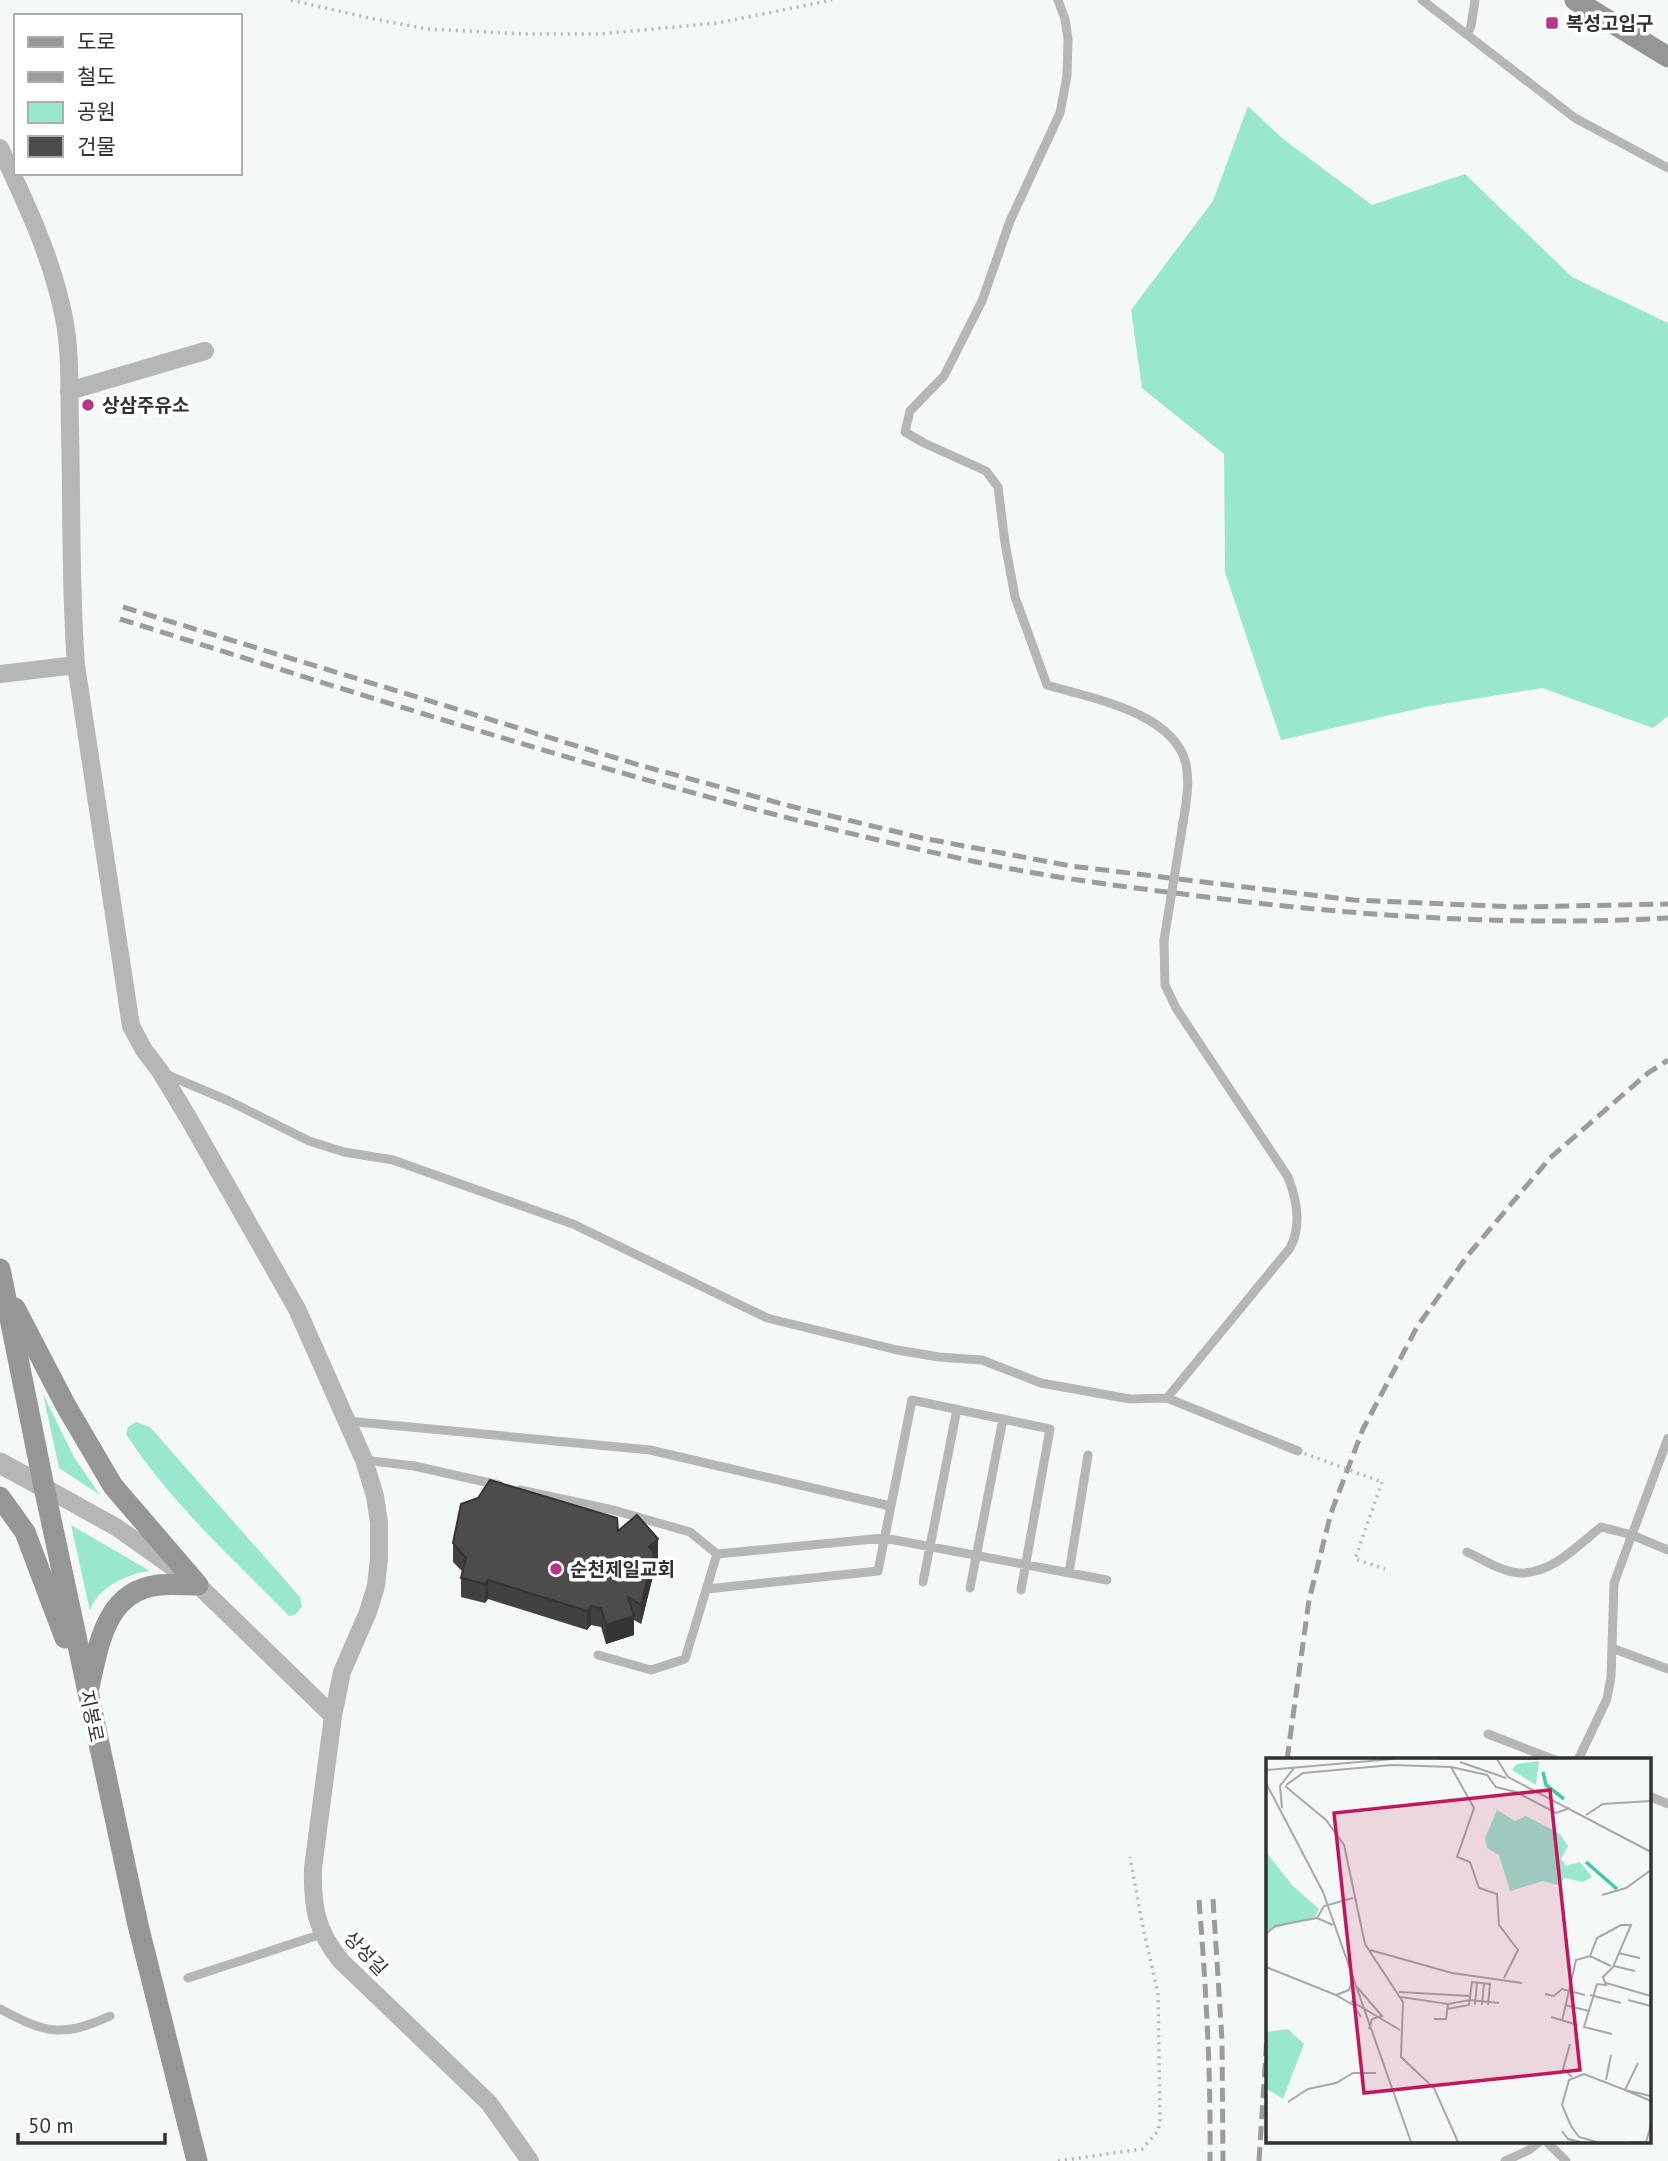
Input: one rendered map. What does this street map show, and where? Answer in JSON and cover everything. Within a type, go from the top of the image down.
[{"type":"main road","points":[[1575,0],[1668,57]]},
{"type":"main road","points":[[1,1284],[66,1406],[113,1486],[198,1585]]},
{"type":"main road","name":"지봉로","points":[[1,1284],[138,1925],[197,2161]]},
{"type":"main road","points":[[0,1497],[24,1532],[88,1695]]},
{"type":"main road","points":[[88,1695],[101,1637],[109,1615],[141,1590],[157,1585],[198,1585]]},
{"type":"street","name":"상성길","points":[[0,148],[52,270],[64,320],[69,391],[72,604],[76,664],[131,1026],[258,1238],[297,1309],[347,1421],[375,1496],[379,1522],[376,1586],[368,1612],[342,1672],[333,1716],[313,1868],[312,1891],[316,1919],[322,1934],[341,1961],[489,2103],[530,2161]]},
{"type":"street","points":[[69,391],[205,351]]},
{"type":"street","points":[[0,674],[76,664]]},
{"type":"street","points":[[0,1463],[116,1527],[198,1585],[333,1716]]},
{"type":"lane","points":[[1058,0],[1068,39],[1067,76],[1060,113],[1010,221],[982,301],[944,376],[910,411],[905,432],[986,471],[998,487],[1005,543],[1016,597],[1047,685],[1140,714],[1169,736],[1181,751],[1188,776],[1188,795],[1164,940],[1165,985],[1176,1009],[1288,1177],[1295,1194],[1298,1219],[1290,1248],[1167,1398]]},
{"type":"lane","points":[[1422,0],[1575,118],[1668,168]]},
{"type":"lane","points":[[1467,35],[1475,0]]},
{"type":"lane","points":[[160,1071],[229,1101],[309,1141],[344,1152],[393,1160],[573,1224],[768,1318],[897,1350],[982,1360],[1041,1382],[1130,1398],[1167,1398],[1298,1451]]},
{"type":"lane","points":[[707,1588],[878,1571],[912,1400],[1050,1429],[1021,1590]]},
{"type":"lane","points":[[923,1582],[957,1409]]},
{"type":"lane","points":[[970,1588],[1003,1419]]},
{"type":"lane","points":[[347,1421],[650,1450],[890,1506]]},
{"type":"lane","points":[[1579,1758],[1607,1699],[1611,1677],[1614,1583],[1668,1438]]},
{"type":"lane","points":[[1069,1573],[1088,1455]]},
{"type":"lane","points":[[363,1460],[415,1466],[613,1510],[690,1532],[717,1554],[884,1538],[1107,1580]]},
{"type":"lane","points":[[1467,1552],[1517,1573],[1535,1571],[1555,1564],[1601,1528],[1632,1535],[1668,1550]]},
{"type":"lane","points":[[598,1655],[651,1670],[685,1659],[717,1554]]},
{"type":"lane","points":[[1612,1648],[1668,1669]]},
{"type":"lane","points":[[1488,1734],[1550,1758]]},
{"type":"lane","points":[[1650,1796],[1668,1804]]},
{"type":"lane","points":[[188,1978],[322,1934]]},
{"type":"lane","points":[[0,2009],[35,2027],[51,2030],[82,2028],[110,2016]]},
{"type":"lane","points":[[1505,2161],[1530,2150],[1537,2144]]},
{"type":"lane","points":[[1549,2144],[1566,2161]]},
{"type":"path","points":[[290,0],[369,19],[427,29],[526,34],[599,34],[682,27],[718,23],[832,0]]},
{"type":"path","points":[[1298,1451],[1382,1482],[1355,1559],[1385,1569]]},
{"type":"path","points":[[1058,2161],[1142,2149],[1158,2132],[1158,1993],[1130,1857]]},
{"type":"green space","points":[[1248,106],[1283,139],[1372,205],[1465,174],[1572,277],[1668,323],[1668,716],[1653,728],[1542,688],[1425,707],[1281,740],[1225,572],[1224,454],[1142,388],[1131,310],[1213,201]]},
{"type":"green space","points":[[43,1394],[74,1457],[100,1495],[59,1468]]},
{"type":"green space","points":[[136,1422],[150,1427],[300,1597],[302,1606],[295,1615],[289,1616],[203,1529],[162,1483],[126,1434],[128,1427]]},
{"type":"green space","points":[[71,1525],[150,1571],[114,1583],[99,1595],[90,1611]]},
{"type":"building","name":"순천제일교회","points":[[490,1480],[617,1518],[618,1531],[637,1515],[658,1539],[649,1547],[654,1553],[641,1605],[628,1597],[634,1616],[606,1625],[601,1608],[591,1606],[587,1611],[488,1580],[485,1584],[461,1578],[466,1558],[453,1543],[461,1504],[478,1498]]},
{"type":"railway","points":[[123,607],[639,765],[922,838],[1071,866],[1353,900],[1518,907],[1668,904]]},
{"type":"railway","points":[[120,619],[644,779],[856,835],[990,865],[1128,887],[1364,913],[1546,921],[1668,918]]},
{"type":"railway","points":[[1287,1758],[1309,1600],[1331,1513],[1363,1429],[1417,1327],[1468,1255],[1550,1158],[1648,1073],[1668,1060]]},
{"type":"railway","points":[[1213,1899],[1222,2040],[1223,2161]]},
{"type":"railway","points":[[1199,1900],[1208,2030],[1210,2161]]},
{"type":"railway","points":[[1259,2161],[1266,2052]]},
{"type":"place","name":"복성고입구","points":[[1552,23]]},
{"type":"place","name":"상삼주유소","points":[[88,405]]},
{"type":"place","name":"순천제일교회","points":[[556,1569]]}]
